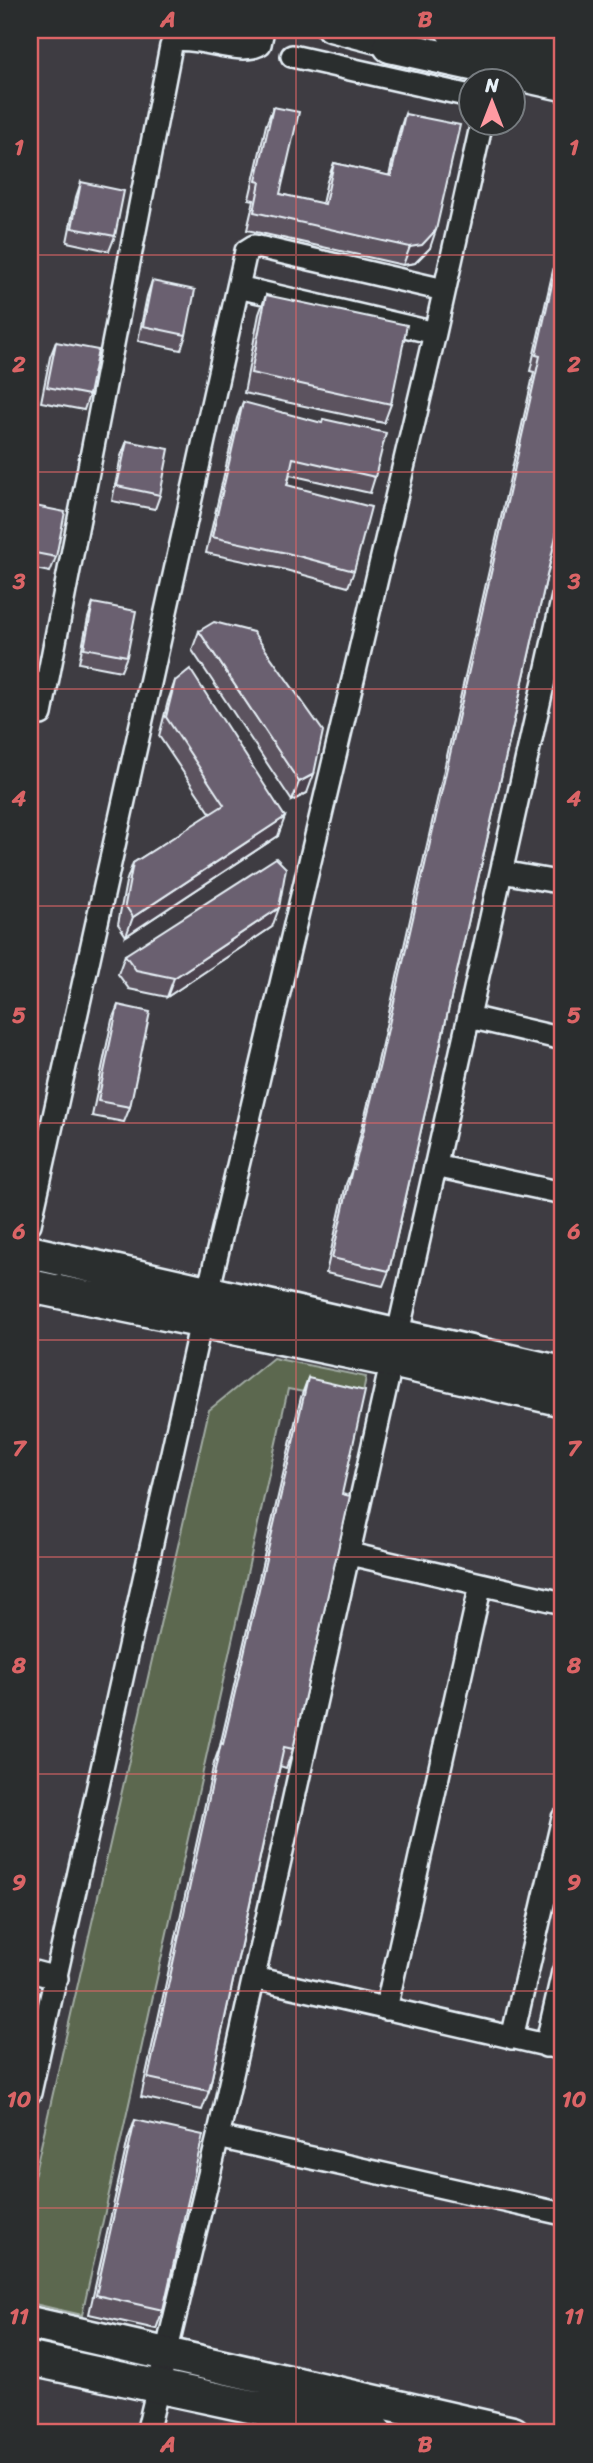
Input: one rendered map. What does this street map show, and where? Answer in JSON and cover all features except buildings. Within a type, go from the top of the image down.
[{"type":"street","points":[[41,714],[171,46],[176,40],[187,38],[249,48],[260,44],[263,30]]},
{"type":"street","points":[[328,30],[392,38],[468,66]]},
{"type":"street","points":[[452,30],[563,56]]},
{"type":"street","points":[[292,56],[456,93]]},
{"type":"street","points":[[526,79],[563,84]]},
{"type":"street","points":[[30,2093],[205,1307],[435,333],[479,136]]},
{"type":"street","points":[[30,1224],[246,251],[254,246],[444,290]]},
{"type":"street","points":[[238,287],[435,333]]},
{"type":"street","points":[[147,2433],[218,2137],[563,596]]},
{"type":"street","points":[[502,872],[563,883]]},
{"type":"street","points":[[469,1017],[563,1039]]},
{"type":"street","points":[[435,1166],[563,1193]]},
{"type":"street","points":[[30,1252],[205,1307],[395,1348],[563,1373]]},
{"type":"street","points":[[30,1286],[205,1307]]},
{"type":"street","points":[[395,1348],[563,1400]]},
{"type":"street","points":[[350,1554],[563,1603]]},
{"type":"street","points":[[386,2009],[481,1584]]},
{"type":"street","points":[[512,2038],[558,1864],[563,1818]]},
{"type":"street","points":[[30,1971],[57,1978]]},
{"type":"street","points":[[254,1978],[555,2048],[563,1972]]},
{"type":"street","points":[[218,2137],[563,2214]]},
{"type":"street","points":[[30,2323],[513,2433]]},
{"type":"street","points":[[30,2360],[157,2386],[317,2427],[376,2433]]},
{"type":"green space","points":[[273,1358],[366,1377],[361,1403],[288,1389],[82,2315],[30,2303],[30,2194],[209,1410]]}]
